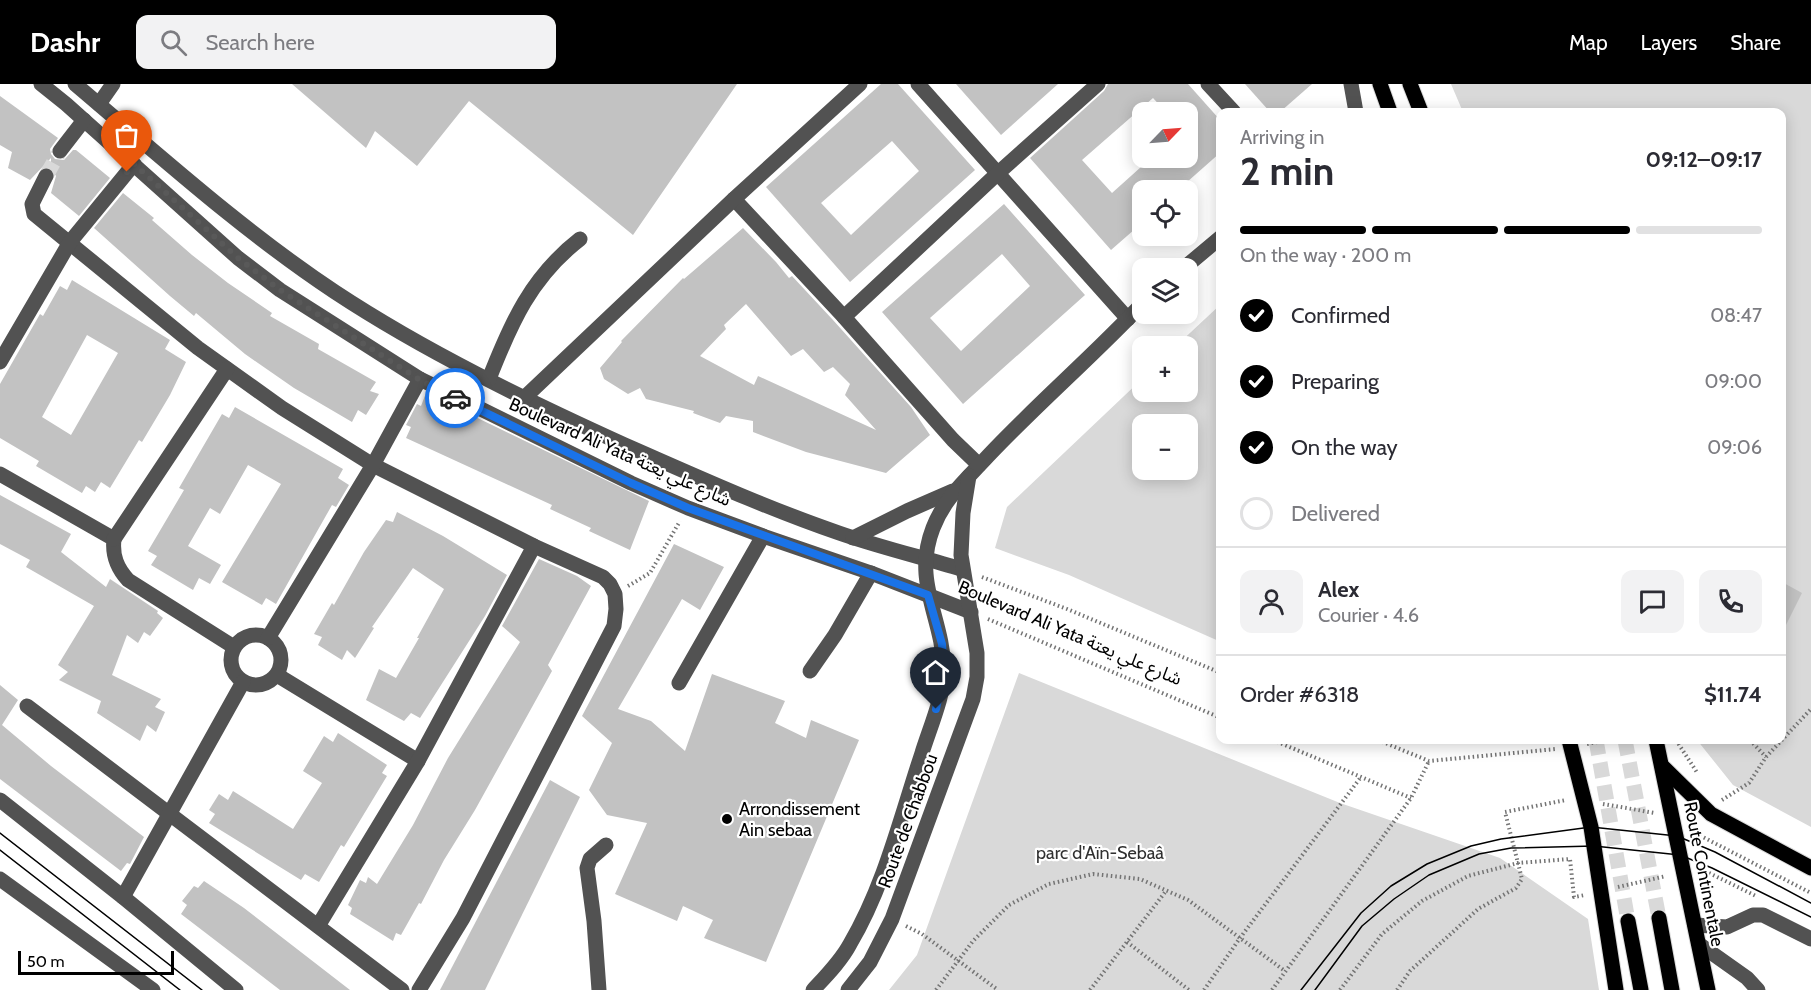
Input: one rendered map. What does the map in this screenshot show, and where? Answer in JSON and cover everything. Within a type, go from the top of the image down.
[{"type":"main road","points":[[1380,84],[1386,108]]},
{"type":"main road","points":[[1411,87],[1419,108]]},
{"type":"main road","points":[[1570,744],[1594,846],[1616,990]]},
{"type":"main road","name":"Route Continentale","points":[[1657,744],[1708,990]]},
{"type":"main road","points":[[1662,766],[1711,814],[1811,868]]},
{"type":"main road","points":[[1659,918],[1672,990]]},
{"type":"main road","points":[[1628,921],[1641,990]]},
{"type":"street","name":"Boulevard Ali Yata شارع علي يعتة","points":[[41,84],[238,258],[280,290],[420,380],[631,483],[688,508],[871,573],[971,612]]},
{"type":"street","name":"Boulevard Ali Yata شارع علي يعتة","points":[[75,84],[162,158],[298,267],[387,326],[524,398],[707,481],[853,538],[962,569]]},
{"type":"street","points":[[99,104],[113,84]]},
{"type":"street","points":[[524,398],[734,199],[860,84]]},
{"type":"street","points":[[918,84],[1128,319]]},
{"type":"street","points":[[844,317],[997,174],[1098,84]]},
{"type":"street","points":[[1208,84],[1229,108]]},
{"type":"street","points":[[1351,84],[1355,108]]},
{"type":"street","points":[[60,151],[84,120]]},
{"type":"street","points":[[0,362],[70,242],[134,164]]},
{"type":"street","points":[[46,176],[32,204],[34,214],[161,319],[227,369],[282,408],[373,465],[534,546],[603,577],[615,594],[614,626],[463,918],[419,990]]},
{"type":"street","points":[[734,199],[844,317],[953,440],[974,471]]},
{"type":"street","points":[[489,379],[533,287],[546,269],[580,239]]},
{"type":"street","points":[[1196,258],[1216,241]]},
{"type":"street","points":[[853,538],[953,491],[1030,412],[1132,315]]},
{"type":"street","points":[[227,369],[114,539],[114,557],[121,572],[128,580],[234,647]]},
{"type":"street","points":[[268,638],[373,465],[420,380]]},
{"type":"street","name":"Route de Chabbou","points":[[848,990],[870,962],[892,920],[973,699],[977,677],[971,612],[962,569],[963,513],[974,471]]},
{"type":"street","points":[[0,474],[114,539]]},
{"type":"street","name":"Route de Chabbou","points":[[813,990],[849,946],[864,918],[886,863],[936,709],[944,672],[942,644],[928,595],[925,558],[933,527],[953,491]]},
{"type":"street","points":[[680,683],[763,536]]},
{"type":"street","points":[[318,926],[418,761],[534,546]]},
{"type":"street","points":[[810,671],[835,635],[871,573]]},
{"type":"street","points":[[259,635],[268,638],[274,642],[281,654],[282,661],[277,675],[265,684],[250,685],[243,682],[232,670],[231,654],[234,647],[249,636],[259,635]]},
{"type":"street","points":[[277,675],[418,761]]},
{"type":"street","points":[[123,897],[243,682]]},
{"type":"street","points":[[27,706],[402,990]]},
{"type":"street","points":[[0,800],[236,990]]},
{"type":"street","points":[[599,990],[587,868],[590,859],[606,845]]},
{"type":"street","points":[[0,879],[153,990]]},
{"type":"street","points":[[1695,925],[1727,927],[1753,915],[1763,915],[1811,939]]},
{"type":"street","points":[[1699,944],[1747,978],[1758,990]]},
{"type":"path","points":[[615,594],[650,573],[688,508]]},
{"type":"path","name":"Boulevard Ali Yata شارع علي يعتة","points":[[962,569],[1067,609],[1216,672]]},
{"type":"path","name":"Boulevard Ali Yata شارع علي يعتة","points":[[971,612],[1216,716]]},
{"type":"path","points":[[1786,736],[1811,709]]},
{"type":"path","points":[[1282,744],[1411,798]]},
{"type":"path","points":[[1388,744],[1430,761],[1562,744]]},
{"type":"path","points":[[1679,744],[1700,776]]},
{"type":"path","points":[[1754,744],[1766,757]]},
{"type":"path","points":[[1729,808],[1718,802],[1749,783],[1766,757],[1778,744]]},
{"type":"path","points":[[1272,990],[1411,798],[1430,761]]},
{"type":"path","points":[[1204,990],[1239,938],[1360,777]]},
{"type":"path","points":[[1697,834],[1811,893]]},
{"type":"path","points":[[1340,990],[1382,934],[1422,901],[1468,876],[1518,863],[1570,859],[1574,897],[1689,871],[1692,864],[1760,899]]},
{"type":"path","points":[[1397,990],[1410,971],[1478,909],[1516,888],[1522,879],[1518,863]]},
{"type":"path","points":[[936,990],[973,941],[1009,905],[1048,884],[1093,874],[1140,879],[1188,900],[1285,971]]},
{"type":"path","points":[[1090,990],[1166,891]]},
{"type":"path","points":[[892,920],[922,934],[998,990]]},
{"type":"path","points":[[1126,942],[1189,990]]},
{"type":"green space","points":[[1451,84],[1811,84],[1811,827],[1733,785],[1700,744],[1786,744],[1786,108],[1461,108]]},
{"type":"green space","points":[[1216,309],[1216,640],[1069,575],[995,548],[1007,507],[1132,388],[1132,402],[1198,402],[1198,336],[1187,336]]},
{"type":"green space","name":"parc d'Aïn-Sebaâ","points":[[1019,673],[1340,803],[1500,858],[1588,919],[1599,990],[889,990],[917,955]]},
{"type":"building","points":[[292,84],[737,84],[633,235],[469,101],[417,166],[375,131],[366,148]]},
{"type":"building","points":[[881,84],[898,84],[975,170],[850,282],[766,187]],"holes":[[[892,141],[919,171],[851,235],[821,203]]]},
{"type":"building","points":[[956,84],[1058,84],[1001,135]]},
{"type":"building","points":[[1108,84],[1188,84],[1216,115],[1216,156],[1189,180],[1132,180],[1132,232],[1111,250],[1030,158],[1104,91]]},
{"type":"building","points":[[1245,84],[1312,84],[1285,108],[1266,108]]},
{"type":"building","points":[[0,96],[58,138],[50,149],[55,159],[64,160],[73,150],[76,150],[110,178],[79,216],[51,193],[56,176],[51,168],[51,158],[30,180],[8,168],[12,152],[0,145]]},
{"type":"building","points":[[123,193],[154,218],[152,220],[192,255],[272,313],[270,316],[319,344],[318,349],[376,382],[370,391],[379,394],[366,415],[358,410],[352,422],[294,388],[245,354],[196,313],[194,316],[94,228]]},
{"type":"building","points":[[1004,204],[1085,295],[963,404],[882,312]],"holes":[[[1002,254],[1030,286],[961,351],[930,318]]]},
{"type":"building","points":[[743,228],[789,278],[792,276],[833,320],[911,407],[930,435],[886,473],[806,452],[753,432],[753,421],[726,416],[720,423],[693,413],[694,411],[646,399],[640,388],[628,394],[604,379],[600,368],[621,341],[684,279]],"holes":[[[746,304],[791,356],[803,349],[824,372],[833,367],[850,384],[845,395],[876,430],[758,376],[754,385],[700,356],[726,329],[724,325]]]},
{"type":"building","points":[[72,280],[170,340],[165,349],[186,362],[170,395],[142,442],[139,440],[110,488],[101,482],[95,492],[86,486],[82,493],[36,466],[39,461],[0,438],[0,384],[40,314],[43,316],[60,286],[67,290]],"holes":[[[87,335],[118,353],[71,435],[42,417]]]},
{"type":"building","points":[[426,393],[649,501],[630,550],[550,509],[552,505],[406,438],[411,427],[406,425],[417,404],[421,406]]},
{"type":"building","points":[[235,407],[343,469],[338,478],[349,485],[336,507],[332,505],[276,604],[266,598],[262,605],[222,582],[281,484],[248,465],[220,514],[210,508],[188,546],[221,565],[210,584],[199,578],[193,590],[151,565],[157,556],[148,551],[184,490],[179,488],[222,414],[229,418]]},
{"type":"building","points":[[0,495],[71,534],[61,552],[106,587],[110,579],[158,611],[157,613],[163,618],[150,636],[144,632],[138,643],[127,635],[112,675],[161,699],[155,707],[165,712],[156,732],[147,725],[140,741],[97,713],[101,701],[59,680],[68,672],[58,665],[94,606],[26,567],[30,560],[0,544]]},
{"type":"building","points":[[397,512],[443,536],[507,575],[485,616],[420,718],[411,713],[404,721],[366,700],[379,669],[396,678],[444,589],[413,568],[372,627],[374,628],[355,658],[347,650],[342,660],[318,645],[322,637],[314,634],[332,603],[334,605],[364,552],[386,520],[393,522]]},
{"type":"building","name":"Arrondissement Ain sebaa","points":[[674,544],[724,567],[700,610],[682,599],[618,709],[651,721],[685,751],[712,674],[785,701],[775,723],[806,738],[811,720],[859,740],[766,962],[704,938],[713,920],[683,906],[677,921],[615,894],[647,823],[607,815],[589,790],[612,743],[582,716]]},
{"type":"building","points":[[539,559],[577,576],[591,586],[548,665],[552,671],[475,810],[444,860],[421,904],[419,903],[401,935],[396,933],[393,941],[350,914],[352,908],[348,905],[360,880],[366,883],[368,877],[377,884],[413,825],[448,758],[520,642],[502,626]]},
{"type":"building","points":[[1786,584],[1802,593],[1786,625]]},
{"type":"building","points":[[0,685],[18,700],[2,725],[51,766],[144,837],[130,864],[127,863],[121,871],[0,779]]},
{"type":"building","points":[[338,733],[387,765],[382,773],[387,776],[344,847],[341,845],[319,882],[305,874],[301,880],[209,823],[215,814],[209,810],[219,794],[228,800],[233,791],[293,829],[322,783],[303,771],[324,736],[333,742]]},
{"type":"building","points":[[550,780],[580,797],[485,990],[440,990]]},
{"type":"building","points":[[204,881],[244,908],[350,990],[280,990],[181,914],[187,905],[182,901],[194,886],[198,888]]},
{"type":"tunnel","points":[[46,176],[60,151]]},
{"type":"tunnel","points":[[1597,744],[1628,921]]},
{"type":"tunnel","points":[[1626,744],[1659,918]]},
{"type":"tram line","points":[[1301,990],[1361,913],[1391,886],[1427,864],[1471,846],[1501,839],[1591,827],[1677,836],[1715,852],[1811,903]]},
{"type":"tram line","points":[[0,833],[202,990]]},
{"type":"tram line","points":[[1315,990],[1362,926],[1394,899],[1429,875],[1479,854],[1511,848],[1594,846],[1680,855],[1712,868],[1811,917]]},
{"type":"tram line","points":[[0,850],[180,990]]},
{"type":"way so far","points":[[127,172],[134,164],[238,258],[280,290],[420,380],[455,398]]},
{"type":"place","name":"Arrondissement Ain sebaa","points":[[727,819]]},
{"type":"route","points":[[455,398],[688,508],[928,595],[942,644],[944,672],[936,709]]}]
